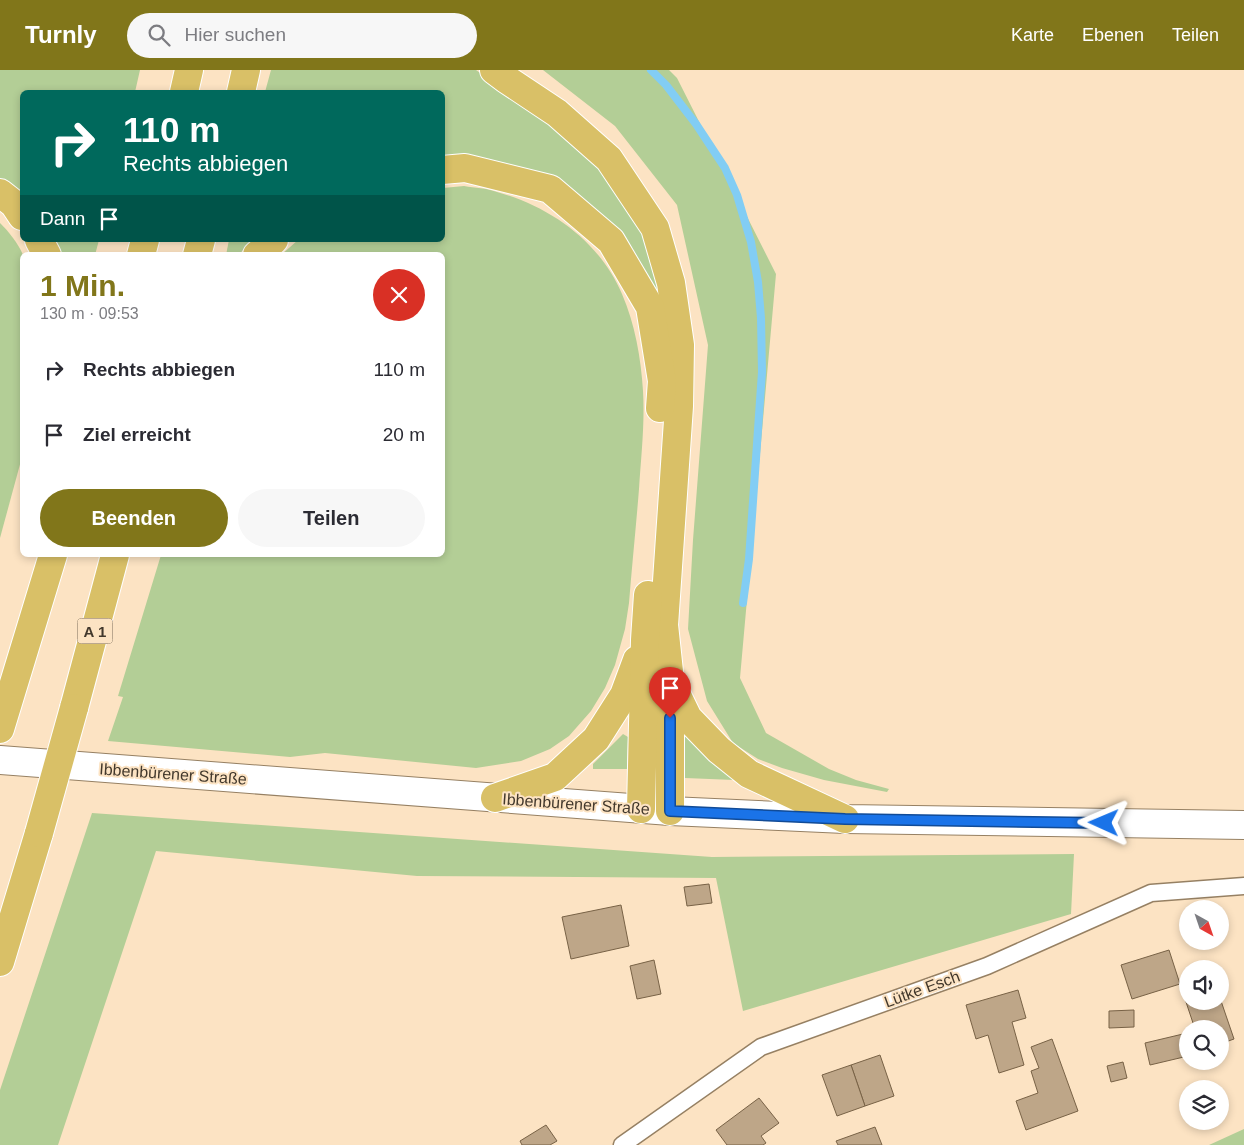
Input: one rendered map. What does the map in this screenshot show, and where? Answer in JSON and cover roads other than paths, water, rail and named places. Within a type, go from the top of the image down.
[{"type":"highway","points":[[184,90],[189,70]]},
{"type":"highway","points":[[241,90],[246,70]]},
{"type":"highway","points":[[494,70],[557,113],[609,159],[655,228],[672,283],[680,345],[679,406],[664,625],[670,681],[670,811]]},
{"type":"highway","points":[[445,170],[465,168],[550,189],[611,241],[650,307],[662,381],[645,640],[641,809]]},
{"type":"highway","points":[[0,193],[14,204],[20,213]]},
{"type":"highway","points":[[260,252],[272,242]]},
{"type":"highway","name":"A 1","points":[[0,962],[39,833],[114,557]]},
{"type":"highway","points":[[3,718],[51,558]]},
{"type":"highway","points":[[495,798],[555,777],[596,739],[624,695],[645,640]]},
{"type":"highway","points":[[670,681],[688,718],[719,750],[741,768],[749,774],[845,819]]},
{"type":"main road","name":"Ibbenbürener Straße","points":[[0,760],[670,811],[845,819],[1244,825]]},
{"type":"lane","name":"Lütke Esch","points":[[622,1145],[761,1047],[987,966],[1151,893],[1244,886]]},
{"type":"waterway","points":[[651,70],[666,85],[696,124],[725,168],[737,195],[751,242],[758,282],[762,372],[749,559],[743,603]]}]
